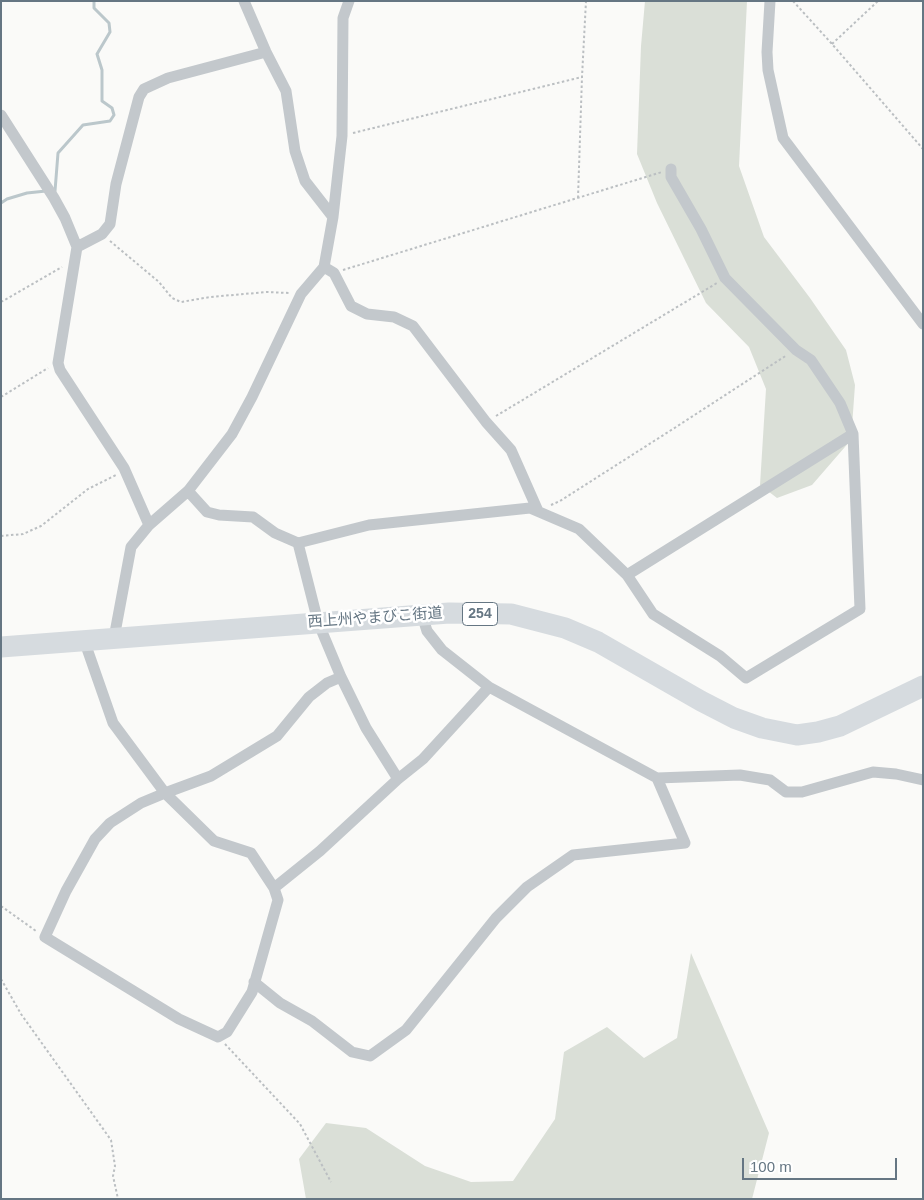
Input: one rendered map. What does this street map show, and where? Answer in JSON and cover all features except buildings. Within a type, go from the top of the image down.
[{"type":"highway","name":"西上州やまびこ街道","points":[[1,647],[449,613],[511,614],[565,628],[598,642],[700,701],[734,718],[762,728],[797,735],[840,726],[923,686]]},
{"type":"street","points":[[244,1],[266,52],[286,91],[295,151],[305,181],[333,217]]},
{"type":"street","points":[[349,1],[343,18],[342,136],[329,270],[351,306],[367,314],[394,317],[413,326],[486,422],[511,450],[538,511]]},
{"type":"street","points":[[770,1],[767,52],[768,70],[782,138],[923,324]]},
{"type":"street","points":[[77,247],[102,234],[110,224],[116,184],[138,97],[144,89],[168,78],[266,52]]},
{"type":"street","points":[[1,115],[54,198],[77,247],[58,363],[60,370],[125,471],[150,526]]},
{"type":"street","points":[[188,491],[207,512],[219,515],[253,516],[276,534],[298,543],[369,525],[530,508],[579,529],[627,575],[653,614],[720,656],[746,678],[860,609],[853,434],[840,403],[812,360],[796,350],[725,278],[701,229],[671,177],[671,169]]},
{"type":"street","points":[[114,638],[131,547],[150,526],[188,491],[232,434],[252,397],[301,294],[329,270]]},
{"type":"street","points":[[627,575],[853,434]]},
{"type":"street","points":[[298,543],[318,622],[341,677],[366,728],[398,778]]},
{"type":"street","points":[[422,615],[427,631],[442,650],[489,687],[658,778],[740,775],[770,780],[786,792],[802,792],[873,772],[896,774],[923,780]]},
{"type":"street","points":[[84,640],[113,723],[165,793],[214,841],[251,853],[274,888],[278,900],[252,992],[227,1032],[218,1037],[179,1019],[45,937],[66,891],[95,839],[110,823],[140,803],[165,793],[211,776],[277,736],[309,697],[327,683],[341,677]]},
{"type":"street","points":[[274,888],[320,851],[398,778],[423,759],[489,687]]},
{"type":"street","points":[[254,982],[280,1003],[312,1021],[352,1052],[370,1056],[406,1030],[502,912],[527,887],[573,855],[685,843],[658,778]]},
{"type":"path","points":[[578,198],[586,1]]},
{"type":"path","points":[[793,1],[923,149]]},
{"type":"path","points":[[832,44],[878,1]]},
{"type":"path","points":[[342,136],[582,77]]},
{"type":"path","points":[[329,270],[671,169]]},
{"type":"path","points":[[102,234],[159,282],[172,298],[181,302],[210,297],[267,292],[301,294]]},
{"type":"path","points":[[1,302],[74,260]]},
{"type":"path","points":[[486,422],[725,278]]},
{"type":"path","points":[[538,511],[560,501],[796,350]]},
{"type":"path","points":[[1,397],[58,363]]},
{"type":"path","points":[[1,536],[23,534],[40,526],[88,489],[125,471]]},
{"type":"path","points":[[1,906],[45,937]]},
{"type":"path","points":[[1,979],[21,1014],[112,1140],[115,1166],[114,1176],[118,1199]]},
{"type":"path","points":[[218,1037],[300,1124],[331,1182]]},
{"type":"shaded area","points":[[645,1],[747,1],[739,166],[764,237],[846,350],[855,385],[851,440],[812,485],[777,498],[760,485],[766,389],[749,347],[706,303],[657,203],[637,154],[641,46]]},
{"type":"shaded area","points":[[691,953],[769,1133],[752,1199],[306,1199],[299,1159],[326,1123],[366,1128],[425,1166],[471,1182],[513,1181],[555,1119],[564,1052],[607,1027],[644,1058],[677,1038]]},
{"type":"waterway","points":[[53,191],[55,191],[58,153],[83,125],[110,121],[114,115],[112,108],[102,101],[102,70],[97,54],[110,32],[109,23],[94,8],[94,1]]},
{"type":"waterway","points":[[1,203],[7,199],[27,193],[46,191]]}]
